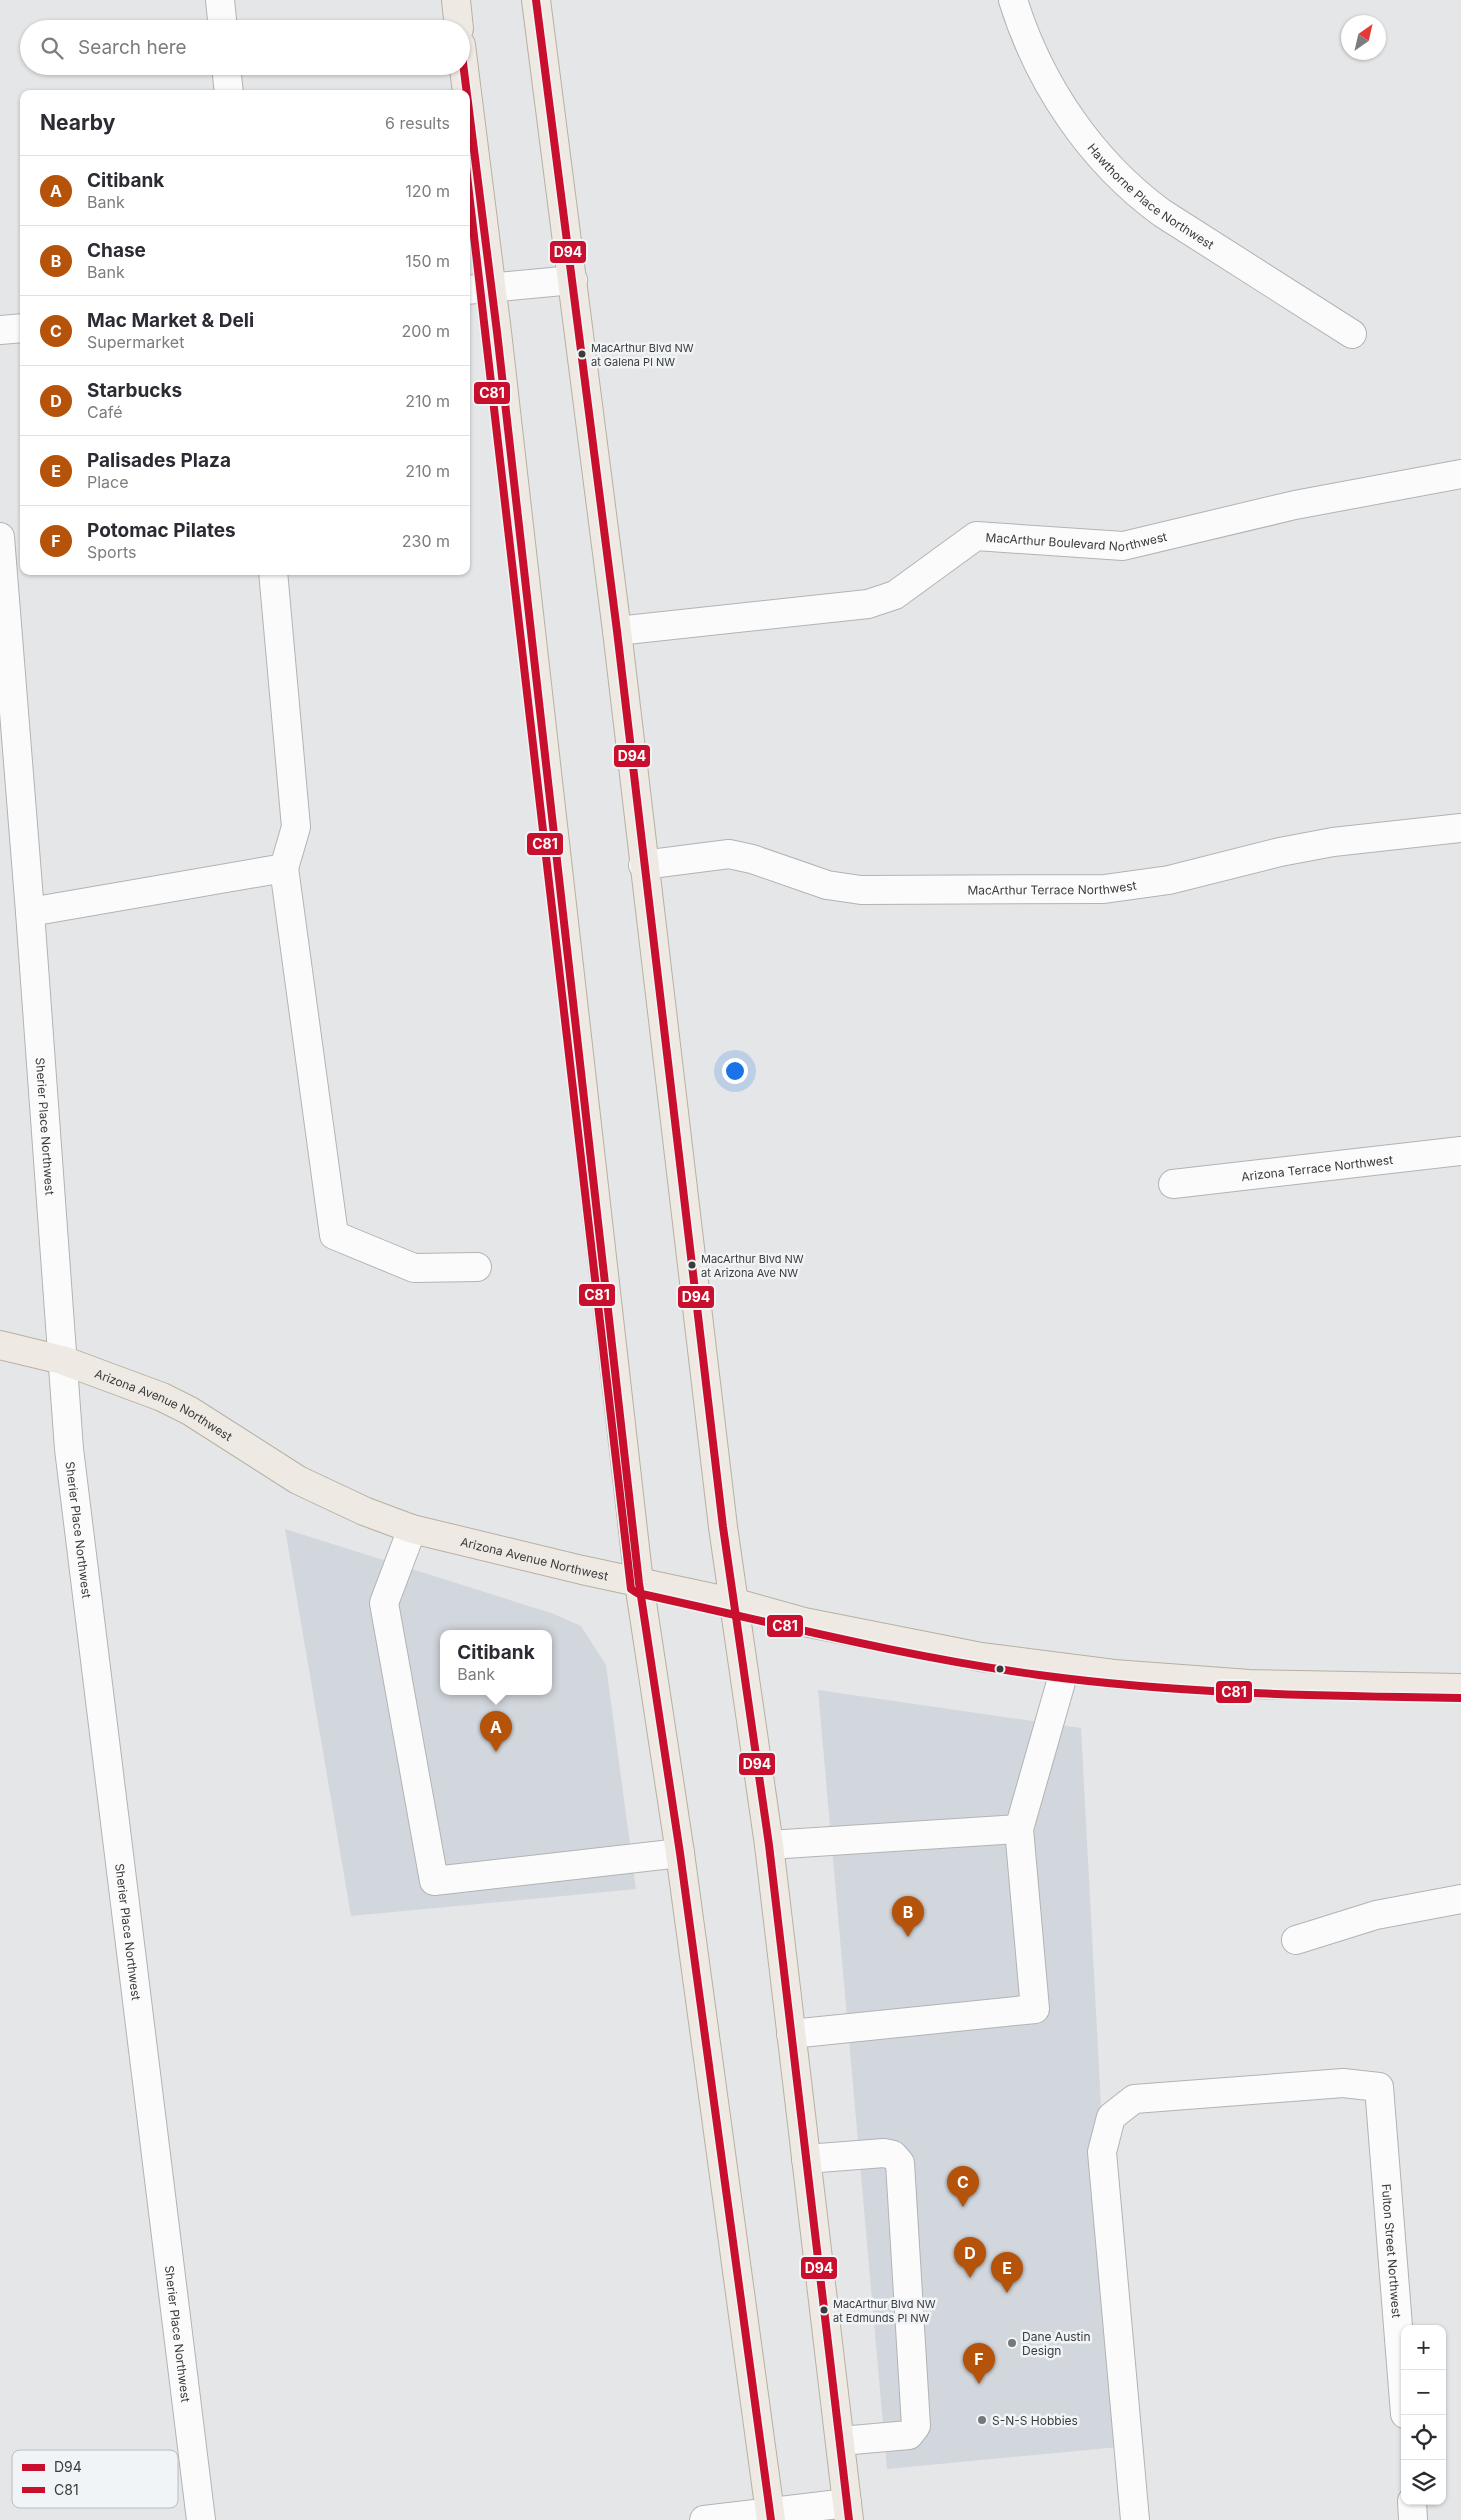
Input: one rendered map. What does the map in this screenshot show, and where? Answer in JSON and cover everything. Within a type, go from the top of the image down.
[{"type":"main road","points":[[456,0],[458,20]]},
{"type":"main road","points":[[536,0],[617,632],[723,1527],[736,1603],[769,1845],[848,2512]]},
{"type":"main road","points":[[463,75],[464,90]]},
{"type":"main road","points":[[470,166],[479,288],[638,1583],[680,1853],[770,2516]]},
{"type":"main road","name":"Arizona Avenue Northwest","points":[[0,1345],[62,1360],[176,1403],[298,1480],[364,1511],[412,1529],[638,1583],[736,1603],[813,1624],[981,1656],[1065,1668],[1124,1675],[1249,1684],[1461,1688]]},
{"type":"street","points":[[220,0],[222,20]]},
{"type":"street","name":"Hawthorne Place Northwest","points":[[1013,0],[1029,43],[1046,79],[1070,116],[1109,168],[1162,213],[1352,334]]},
{"type":"street","points":[[227,75],[229,90]]},
{"type":"street","points":[[479,288],[573,280]]},
{"type":"street","points":[[0,330],[20,328]]},
{"type":"street","name":"MacArthur Boulevard Northwest","points":[[617,632],[868,604],[896,595],[976,536],[1123,546],[1295,505],[1461,474]]},
{"type":"street","name":"Sherier Place Northwest","points":[[0,537],[30,912],[70,1459],[200,2520]]},
{"type":"street","points":[[273,575],[296,827],[284,868],[334,1235],[414,1268],[477,1267]]},
{"type":"street","name":"MacArthur Terrace Northwest","points":[[644,865],[729,854],[752,859],[827,885],[861,890],[1078,890],[1169,880],[1280,852],[1333,842],[1461,828]]},
{"type":"street","points":[[30,912],[284,868]]},
{"type":"street","name":"Arizona Terrace Northwest","points":[[1172,1184],[1461,1151]]},
{"type":"street","points":[[412,1529],[384,1603],[434,1881],[680,1853]]},
{"type":"street","points":[[791,2034],[1035,2009],[1019,1829],[1065,1668]]},
{"type":"street","points":[[769,1845],[1019,1829]]},
{"type":"street","points":[[1296,1940],[1376,1915],[1461,1899]]},
{"type":"street","name":"Fulton Street Northwest","points":[[1135,2520],[1102,2152],[1111,2117],[1134,2099],[1343,2083],[1379,2087],[1402,2370]]},
{"type":"street","points":[[806,2158],[884,2153],[893,2155],[900,2163],[916,2426],[909,2435],[841,2441]]},
{"type":"street","points":[[1412,2505],[1413,2520]]},
{"type":"street","points":[[704,2520],[848,2512]]},
{"type":"shaded area","points":[[285,1529],[554,1614],[581,1626],[606,1665],[636,1889],[351,1916]]},
{"type":"shaded area","points":[[818,1690],[1081,1728],[1119,2447],[887,2469]]},
{"type":"transit line","name":"D94","points":[[536,0],[617,631],[723,1527],[769,1845],[849,2520]]},
{"type":"transit line","name":"D94","points":[[465,75],[466,90]]},
{"type":"transit line","name":"D94","points":[[470,118],[497,332],[639,1583],[680,1853],[771,2520]]},
{"type":"transit line","name":"C81","points":[[470,201],[631,1589],[637,1593],[887,1649],[1039,1675],[1144,1686],[1249,1693],[1461,1698]]},
{"type":"place","name":"MacArthur Blvd NW at Galena Pl NW","points":[[582,354]]},
{"type":"place","name":"MacArthur Blvd NW at Arizona Ave NW","points":[[692,1265]]},
{"type":"place","name":"Citibank","points":[[496,1752]]},
{"type":"place","name":"Chase","points":[[908,1937]]},
{"type":"place","name":"Mac Market & Deli","points":[[963,2207]]},
{"type":"place","name":"Starbucks","points":[[970,2278]]},
{"type":"place","name":"Palisades Plaza","points":[[1007,2293]]},
{"type":"place","name":"MacArthur Blvd NW at Edmunds Pl NW","points":[[824,2310]]},
{"type":"place","name":"Dane Austin Design","points":[[1012,2343]]},
{"type":"place","name":"Potomac Pilates","points":[[979,2384]]},
{"type":"place","name":"S-N-S Hobbies","points":[[982,2420]]}]
